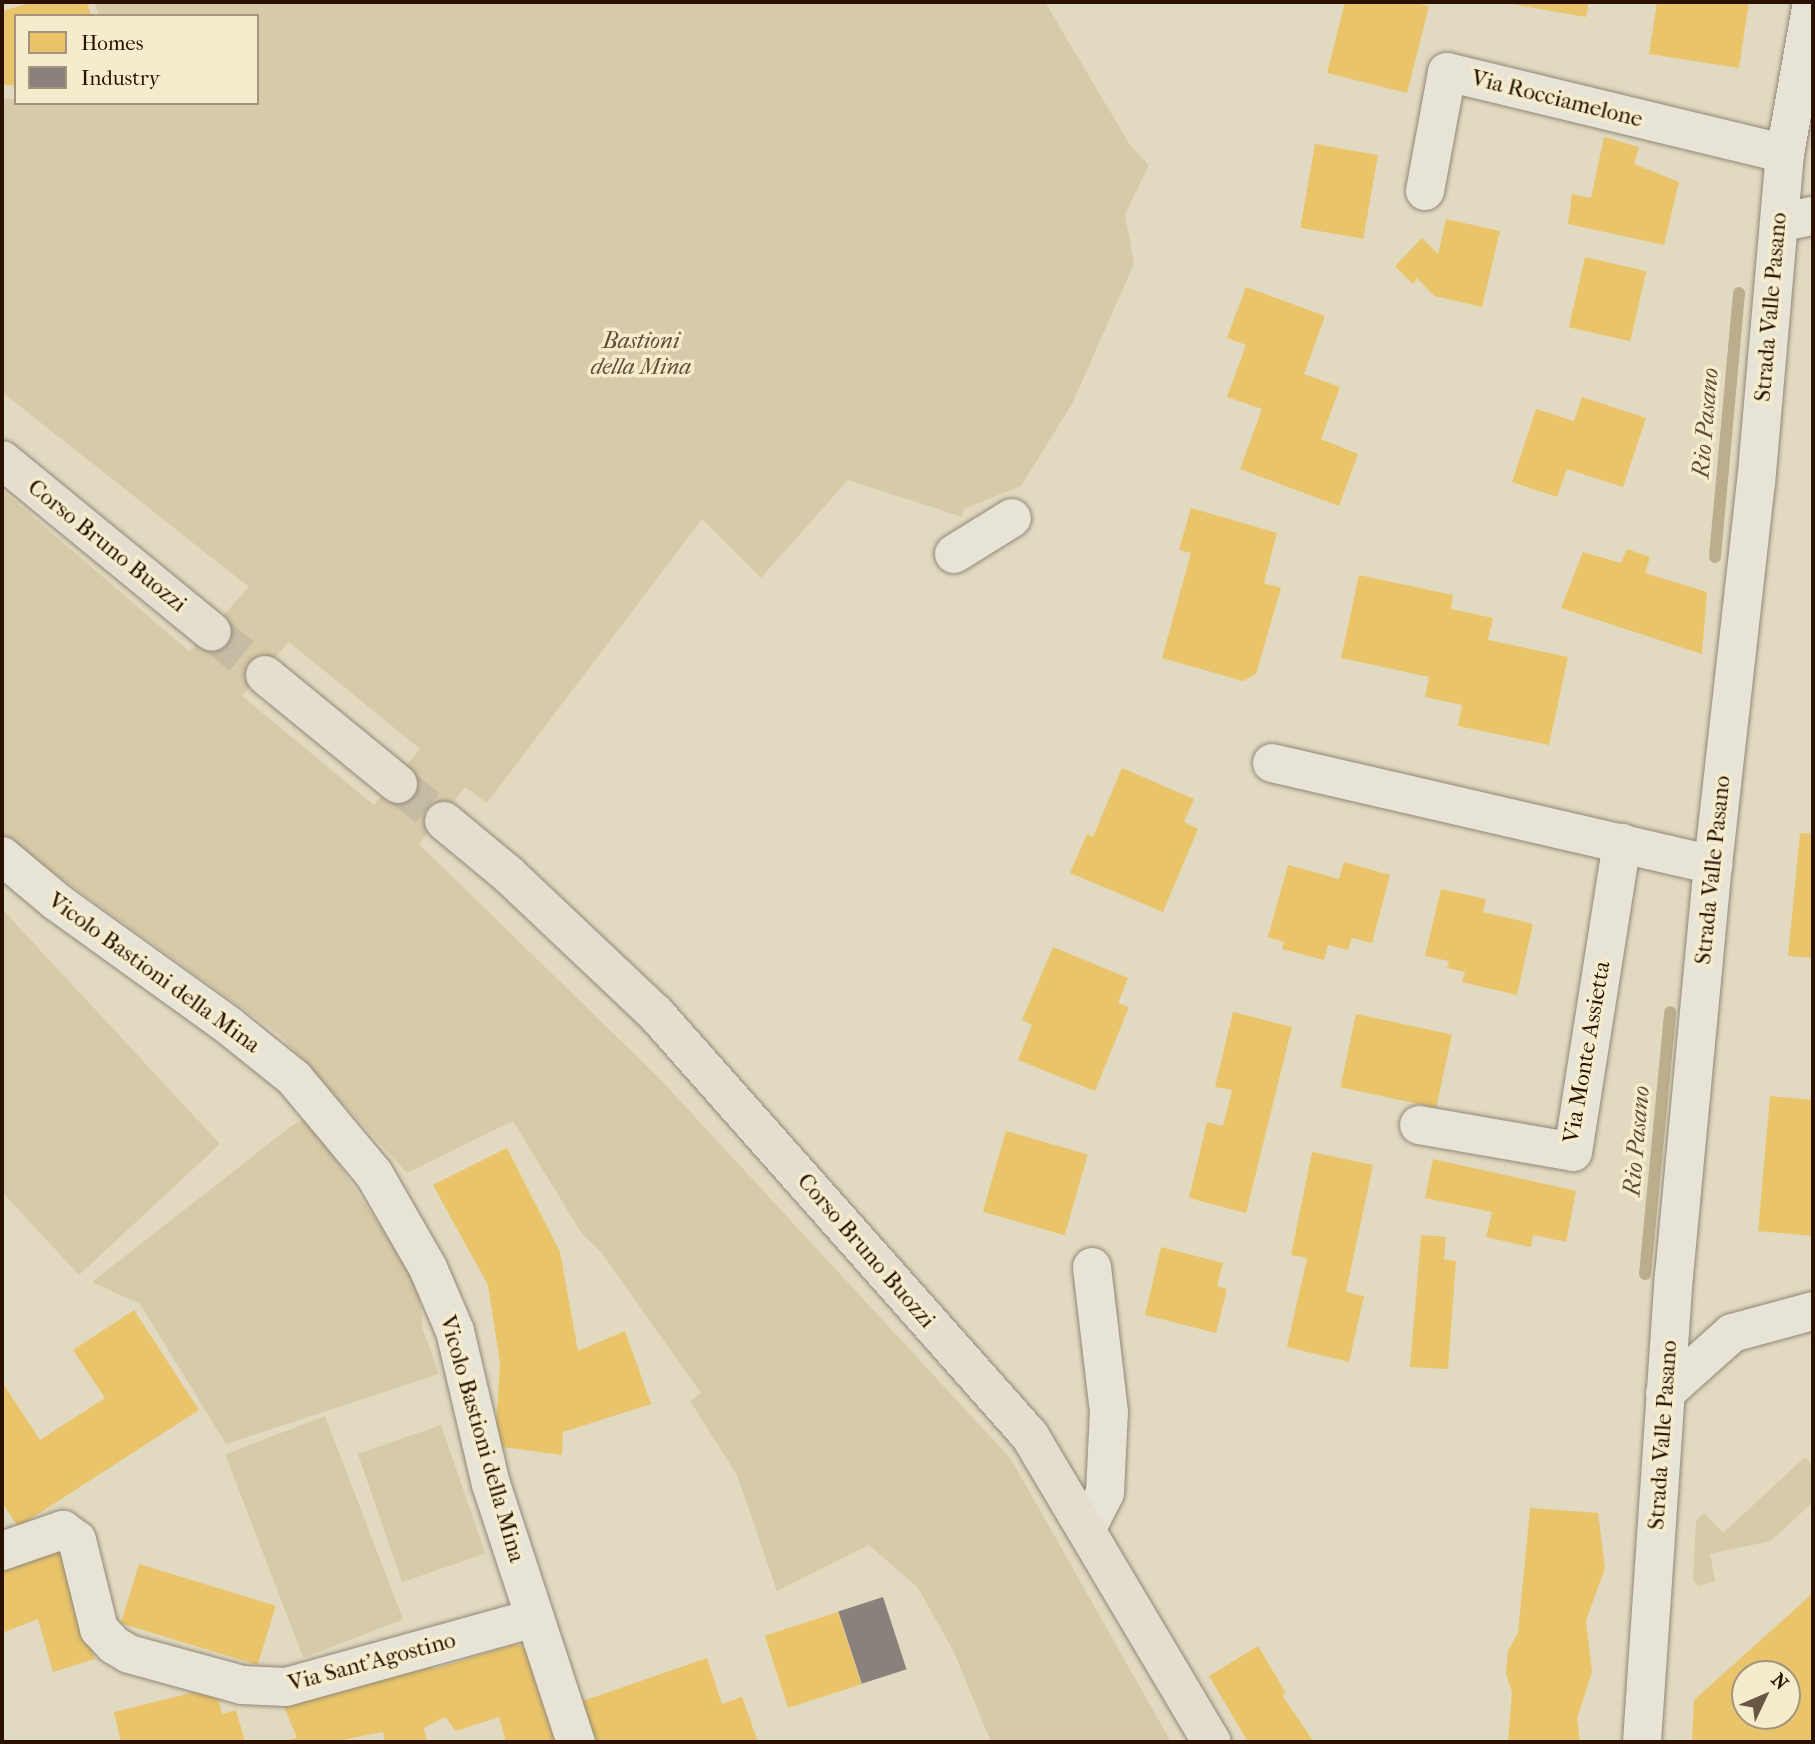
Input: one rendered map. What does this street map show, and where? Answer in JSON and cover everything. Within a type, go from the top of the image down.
[{"type":"main road","name":"Corso Bruno Buozzi","points":[[2,460],[212,632]]},
{"type":"main road","points":[[265,675],[398,784]]},
{"type":"main road","name":"Corso Bruno Buozzi","points":[[444,821],[508,874],[656,1014],[1030,1436],[1212,1742]]},
{"type":"street","name":"Strada Valle Pasano","points":[[1642,1742],[1665,1393],[1713,864],[1756,484],[1796,219],[1785,154],[1812,2]]},
{"type":"street","name":"Via Rocciamelone","points":[[1425,191],[1447,72],[1785,154]]},
{"type":"street","points":[[954,554],[1012,518]]},
{"type":"street","points":[[1272,763],[1713,864]]},
{"type":"street","name":"Via Monte Assietta","points":[[1419,1125],[1573,1152],[1622,844]]},
{"type":"street","name":"Vicolo Bastioni della Mina","points":[[2,856],[57,902],[228,1025],[294,1078],[374,1174],[428,1268],[455,1331],[491,1484],[576,1742]]},
{"type":"street","points":[[1087,1528],[1105,1493],[1109,1412],[1092,1267]]},
{"type":"street","points":[[1665,1393],[1732,1333],[1813,1311]]},
{"type":"street","name":"Via Sant'Agostino","points":[[2,1551],[63,1530],[78,1540],[99,1629],[114,1645],[129,1654],[243,1685],[286,1687],[536,1618]]},
{"type":"green space","name":"Bastioni della Mina","points":[[94,2],[1045,2],[1130,145],[1149,165],[1125,214],[1134,264],[1072,404],[1021,486],[964,509],[962,517],[848,480],[761,578],[702,519],[487,803],[465,787],[419,844],[660,1079],[1011,1459],[1171,1742],[991,1742],[954,1652],[918,1588],[869,1545],[777,1591],[737,1475],[690,1401],[701,1393],[601,1252],[582,1234],[513,1121],[407,1173],[280,1035],[2,836],[2,490],[190,652],[249,587],[2,392],[2,99],[14,99],[14,105],[259,105],[259,14],[98,14]],"holes":[[[289,642],[420,749],[374,805],[242,696]]]},
{"type":"green space","points":[[2,909],[220,1144],[79,1275],[2,1192]]},
{"type":"green space","points":[[308,1119],[418,1283],[423,1330],[439,1374],[226,1444],[140,1304],[92,1282],[294,1124]]},
{"type":"green space","points":[[325,1416],[403,1620],[303,1658],[225,1454]]},
{"type":"green space","points":[[441,1425],[485,1554],[402,1582],[358,1454]]},
{"type":"green space","points":[[1805,1457],[1813,1466],[1813,1502],[1771,1541],[1710,1554],[1715,1581],[1698,1586],[1693,1581],[1696,1520],[1704,1513],[1723,1533]]},
{"type":"building: Homes","points":[[34,2],[86,2],[91,14],[14,14],[14,86],[2,84],[2,11]]},
{"type":"building: Homes","points":[[1345,2],[1410,2],[1429,6],[1407,93],[1327,73]]},
{"type":"building: Homes","points":[[1500,2],[1589,2],[1586,17]]},
{"type":"building: Homes","points":[[1657,2],[1749,2],[1739,68],[1649,54]]},
{"type":"building: Homes","points":[[1604,137],[1639,147],[1634,164],[1679,182],[1664,245],[1568,224],[1572,194],[1591,198]]},
{"type":"building: Homes","points":[[1315,144],[1378,155],[1363,239],[1300,228]]},
{"type":"building: Homes","points":[[1446,219],[1500,231],[1482,307],[1434,296],[1417,278],[1413,284],[1395,266],[1422,238],[1438,254]]},
{"type":"building: Homes","points":[[1585,257],[1646,271],[1630,341],[1569,327]]},
{"type":"building: Homes","points":[[1246,287],[1325,316],[1304,374],[1340,387],[1321,439],[1358,454],[1339,506],[1240,469],[1262,409],[1227,397],[1246,345],[1227,338]]},
{"type":"building: Homes","points":[[1582,397],[1646,418],[1623,487],[1567,469],[1557,497],[1512,482],[1536,409],[1574,421]]},
{"type":"building: Homes","points":[[1191,508],[1277,533],[1264,583],[1281,588],[1256,674],[1243,681],[1162,658],[1191,553],[1179,550]]},
{"type":"building: Homes","points":[[1627,549],[1650,557],[1645,573],[1707,592],[1702,654],[1561,608],[1583,552],[1621,563]]},
{"type":"building: Homes","points":[[1359,575],[1453,595],[1451,609],[1493,618],[1488,640],[1568,657],[1549,745],[1458,726],[1462,705],[1425,697],[1429,677],[1341,658]]},
{"type":"building: Homes","points":[[1122,768],[1194,799],[1184,822],[1198,829],[1163,912],[1070,873],[1087,834],[1093,837]]},
{"type":"building: Homes","points":[[1800,833],[1813,834],[1813,958],[1788,956]]},
{"type":"building: Homes","points":[[1344,862],[1390,875],[1372,943],[1352,938],[1348,950],[1328,945],[1324,960],[1282,949],[1284,942],[1268,937],[1288,865],[1339,879]]},
{"type":"building: Homes","points":[[1441,889],[1486,899],[1483,912],[1533,924],[1517,995],[1462,982],[1465,972],[1447,968],[1449,961],[1425,956]]},
{"type":"building: Homes","points":[[1053,947],[1128,978],[1118,1003],[1129,1007],[1095,1091],[1018,1060],[1032,1025],[1022,1020]]},
{"type":"building: Homes","points":[[1233,1012],[1292,1027],[1246,1213],[1189,1198],[1207,1122],[1223,1126],[1232,1090],[1215,1087]]},
{"type":"building: Homes","points":[[1356,1014],[1452,1034],[1436,1108],[1340,1087]]},
{"type":"building: Homes","points":[[1770,1096],[1813,1100],[1813,1236],[1758,1231]]},
{"type":"building: Homes","points":[[1006,1131],[1088,1154],[1065,1235],[983,1212]]},
{"type":"building: Homes","points":[[507,1148],[560,1252],[578,1351],[625,1331],[651,1404],[563,1432],[562,1455],[495,1446],[500,1363],[488,1285],[433,1185]]},
{"type":"building: Homes","points":[[1312,1152],[1373,1165],[1346,1292],[1364,1296],[1349,1362],[1287,1347],[1307,1258],[1291,1255]]},
{"type":"building: Homes","points":[[1433,1159],[1576,1191],[1566,1242],[1533,1235],[1531,1247],[1486,1237],[1492,1212],[1425,1198]]},
{"type":"building: Homes","points":[[1421,1235],[1446,1237],[1444,1259],[1456,1261],[1448,1369],[1410,1367]]},
{"type":"building: Homes","points":[[1161,1247],[1223,1263],[1217,1286],[1227,1289],[1216,1333],[1145,1315]]},
{"type":"building: Homes","points":[[134,1310],[199,1410],[18,1527],[2,1502],[2,1382],[40,1440],[105,1398],[73,1350]]},
{"type":"building: Homes","points":[[1530,1508],[1598,1513],[1605,1568],[1586,1621],[1592,1672],[1577,1719],[1580,1742],[1508,1742],[1512,1692],[1506,1674],[1508,1651],[1518,1633]]},
{"type":"building: Homes","points":[[63,1547],[95,1659],[53,1672],[38,1619],[2,1633],[2,1571]]},
{"type":"building: Homes","points":[[139,1564],[276,1606],[258,1665],[121,1623]]},
{"type":"building: Homes","points":[[1813,1593],[1813,1742],[1692,1742],[1694,1700],[1731,1667],[1731,1730],[1801,1730],[1801,1660],[1738,1660]]},
{"type":"building: Homes","points":[[838,1612],[861,1684],[788,1708],[765,1636]]},
{"type":"building: Homes","points":[[517,1644],[535,1655],[561,1742],[506,1742],[499,1717],[456,1731],[445,1717],[424,1728],[427,1742],[385,1742],[383,1732],[332,1742],[278,1742],[297,1738],[282,1702],[431,1661],[433,1669]]},
{"type":"building: Homes","points":[[1258,1646],[1286,1693],[1282,1695],[1314,1742],[1248,1742],[1209,1676]]},
{"type":"building: Homes","points":[[707,1658],[722,1704],[742,1697],[758,1742],[591,1742],[577,1703]]},
{"type":"building: Homes","points":[[215,1687],[222,1714],[236,1710],[245,1742],[121,1742],[114,1712]]},
{"type":"building: Industry","points":[[883,1597],[906,1669],[862,1684],[838,1612]]},
{"type":"waterway","name":"Rio Pasano","points":[[1715,557],[1739,293]]},
{"type":"waterway","name":"Rio Pasano","points":[[1645,1274],[1670,1012]]},
{"type":"tunnel","points":[[212,632],[265,675]]},
{"type":"tunnel","points":[[398,784],[444,821]]}]
